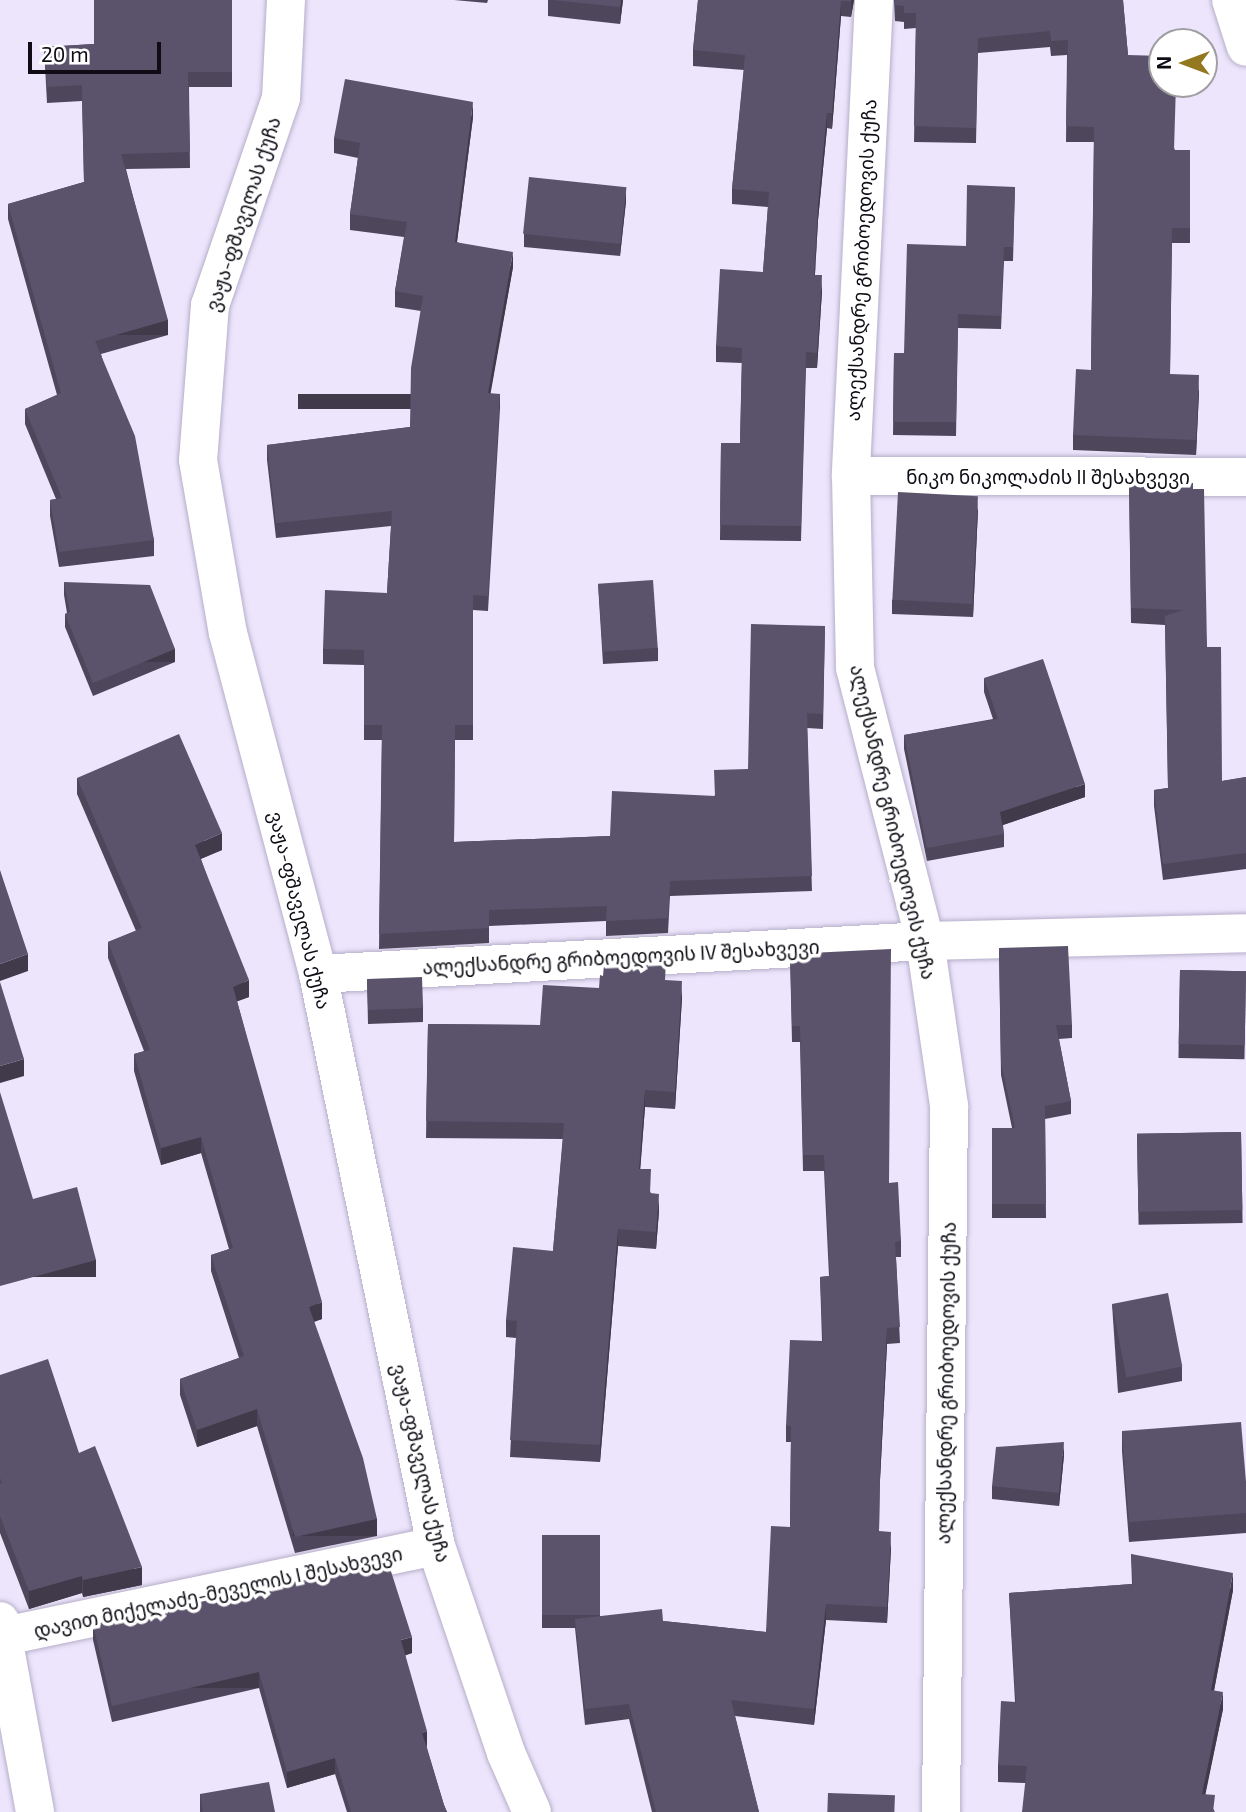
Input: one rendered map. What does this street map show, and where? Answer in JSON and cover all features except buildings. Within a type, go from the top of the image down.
[{"type":"street","name":"ვაჟა-ფშაველას ქუჩა","points":[[286,0],[281,99],[210,306],[198,460],[228,633],[318,974],[436,1546],[506,1753],[532,1812]]},
{"type":"street","name":"ალექსანდრე გრიბოედოვის ქუჩა","points":[[874,0],[850,477],[855,668],[925,941],[949,1106],[942,1812]]},
{"type":"street","points":[[1231,0],[1246,47]]},
{"type":"street","name":"ნიკო ნიკოლაძის II შესახვევი","points":[[850,477],[1246,477]]},
{"type":"street","name":"ალექსანდრე გრიბოედოვის IV შესახვევი","points":[[318,974],[925,941],[1246,933]]},
{"type":"street","name":"დავით მიქელაძე-მეველის I შესახვევი","points":[[1,1631],[436,1546]]},
{"type":"street","points":[[1,1631],[35,1812]]}]
